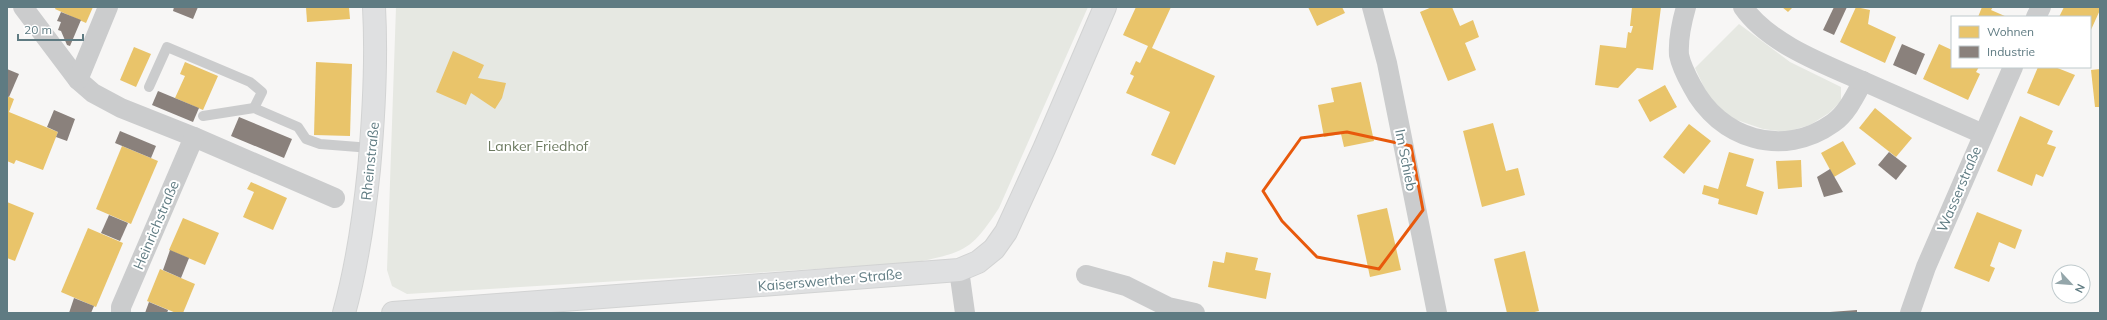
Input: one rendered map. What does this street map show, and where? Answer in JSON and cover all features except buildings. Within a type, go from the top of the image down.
[{"type":"street","points":[[22,7],[78,80],[93,93],[121,108],[194,137],[335,198]]},
{"type":"street","points":[[78,80],[108,7]]},
{"type":"street","name":"Rheinstraße","points":[[344,313],[354,279],[359,248],[375,109],[376,46],[374,7]]},
{"type":"street","name":"Kaiserswerther Straße","points":[[394,313],[959,270],[978,262],[994,249],[1006,232],[1044,149],[1105,7]]},
{"type":"street","name":"Im Schieb","points":[[1372,7],[1387,63],[1437,313]]},
{"type":"street","points":[[1686,7],[1682,22],[1679,55],[1687,77],[1704,106],[1717,120],[1738,133],[1762,140],[1792,140],[1812,135],[1834,122],[1846,110],[1863,81]]},
{"type":"street","points":[[1743,7],[1748,14],[1775,37],[1807,56],[1983,134]]},
{"type":"street","points":[[2036,16],[2041,7]]},
{"type":"street","name":"Wasserstraße","points":[[1910,313],[1926,267],[2013,68]]},
{"type":"street","name":"Heinrichstraße","points":[[121,313],[121,307],[194,137]]},
{"type":"street","points":[[959,270],[965,313]]},
{"type":"street","points":[[1086,275],[1126,286],[1168,307],[1195,313]]},
{"type":"lane","points":[[149,87],[166,47],[250,82],[262,92],[254,108]]},
{"type":"lane","points":[[203,116],[254,108],[298,127],[306,139],[320,144],[371,148]]},
{"type":"highlighted area","points":[[1347,132],[1411,146],[1423,210],[1379,269],[1317,257],[1282,221],[1263,191],[1301,138]]},
{"type":"green space","name":"Lanker Friedhof","points":[[396,7],[1088,7],[999,208],[980,234],[972,242],[955,253],[913,263],[407,294],[392,286],[387,270]]},
{"type":"green space","points":[[1739,24],[1790,62],[1841,87],[1841,101],[1829,113],[1810,125],[1786,132],[1763,129],[1731,118],[1709,98],[1695,68]]}]
